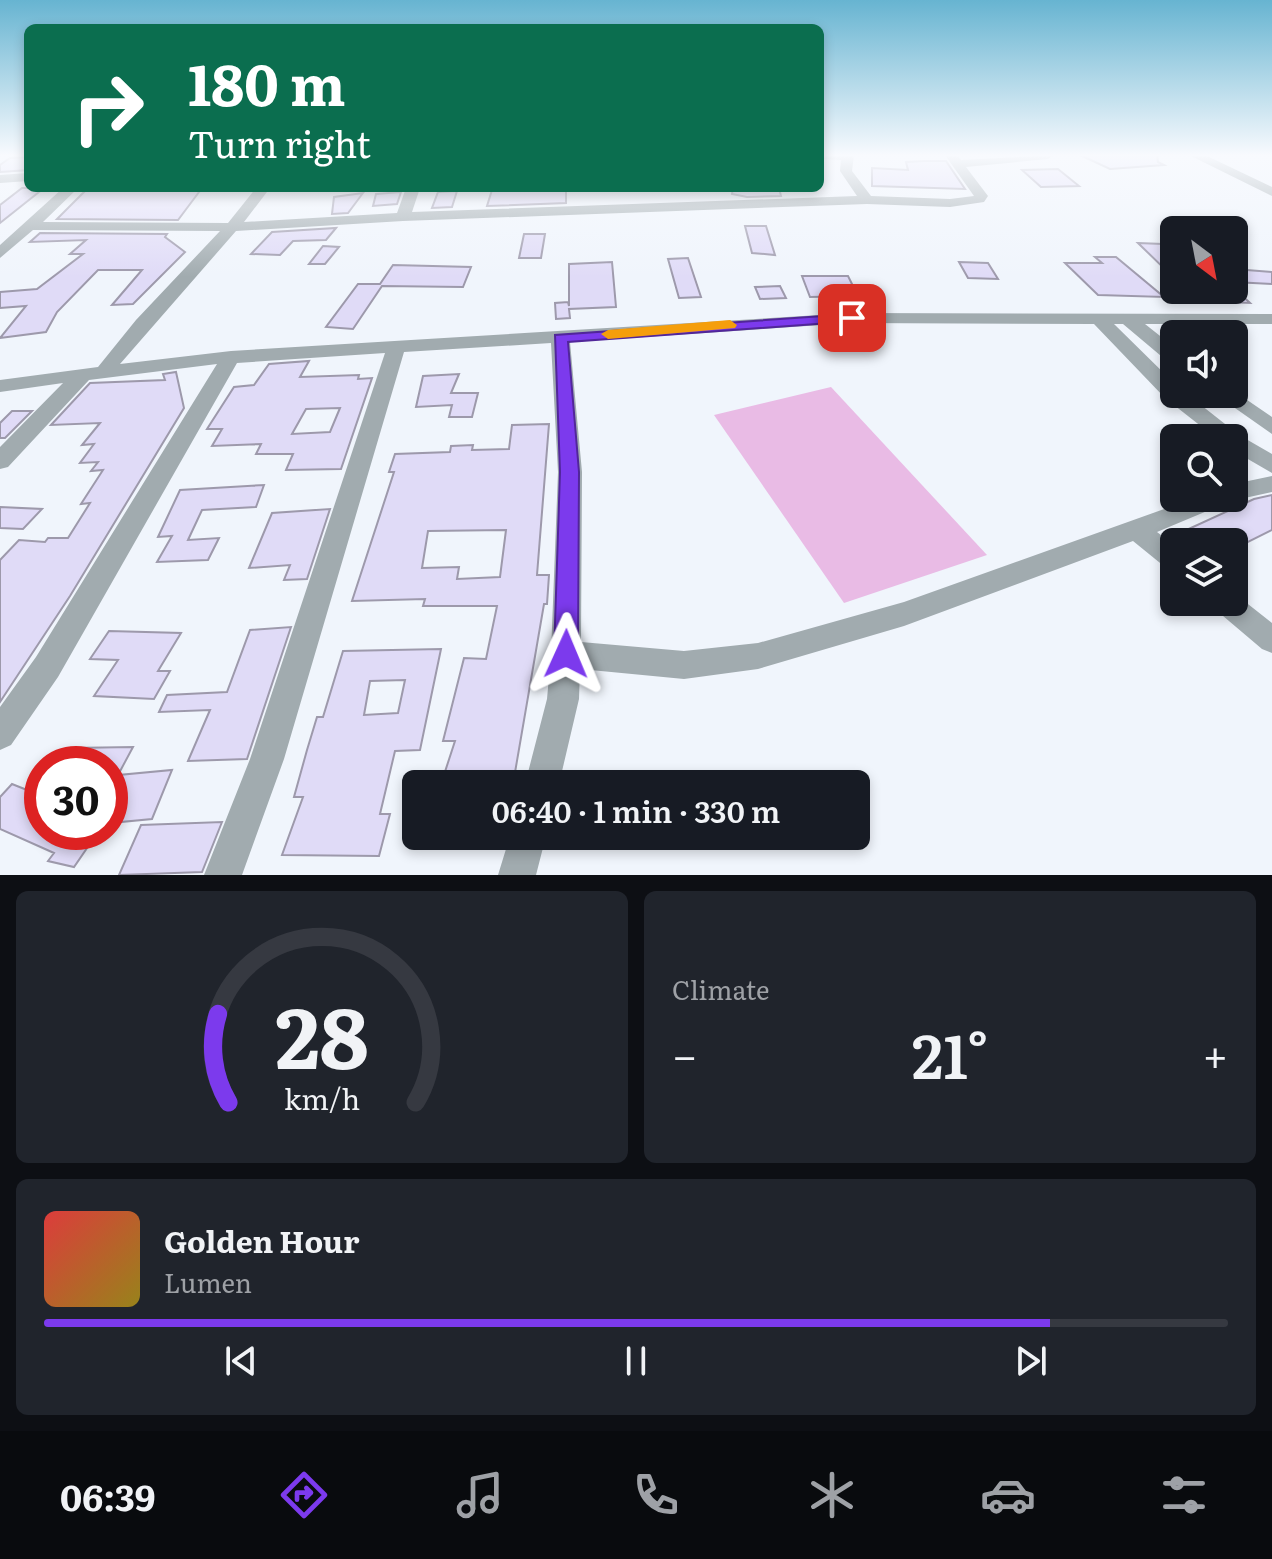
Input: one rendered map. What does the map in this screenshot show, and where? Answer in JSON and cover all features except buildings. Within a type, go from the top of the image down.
[{"type":"street","points":[[0,253],[63,196]]},
{"type":"street","points":[[0,461],[127,340],[235,227],[257,196]]},
{"type":"street","points":[[403,217],[410,196]]},
{"type":"street","points":[[864,196],[867,200]]},
{"type":"street","points":[[32,226],[235,227],[403,217],[867,200],[922,203],[979,199],[981,196]]},
{"type":"street","points":[[0,386],[231,357],[852,318],[1272,319]]},
{"type":"street","points":[[1100,320],[1172,393],[1212,424]]},
{"type":"street","points":[[1129,320],[1160,345]]},
{"type":"street","points":[[545,770],[563,699],[566,654],[570,472],[560,338]]},
{"type":"street","points":[[223,875],[267,759],[396,348]]},
{"type":"street","points":[[0,734],[47,667],[231,357]]},
{"type":"street","points":[[1245,408],[1272,427]]},
{"type":"street","points":[[1248,449],[1272,465]]},
{"type":"street","points":[[1248,490],[1272,484]]},
{"type":"street","points":[[566,654],[684,665],[758,656],[904,614],[1184,512]]},
{"type":"street","points":[[1137,530],[1160,549]]},
{"type":"street","points":[[1243,616],[1272,640]]},
{"type":"street","points":[[517,875],[524,850]]},
{"type":"shaded area","points":[[831,387],[987,555],[844,603],[714,415]]},
{"type":"slow traffic","points":[[608,334],[730,325]]},
{"type":"route","points":[[566,654],[570,472],[560,338],[852,318]]}]
